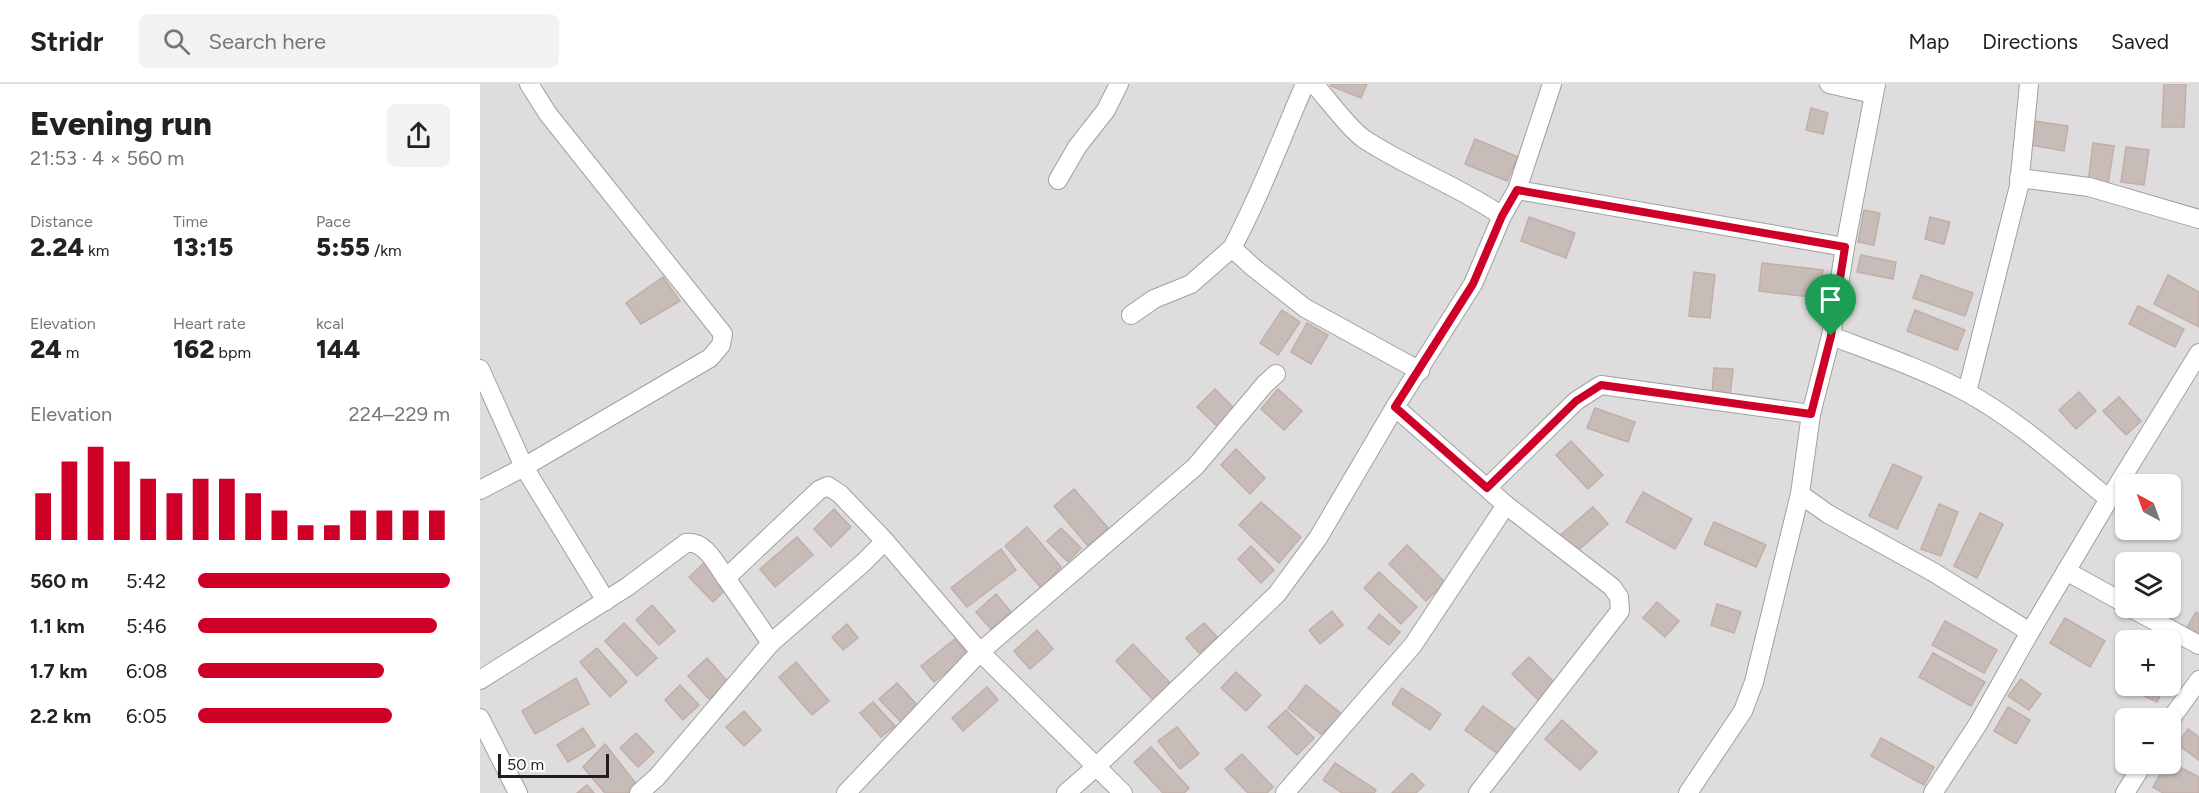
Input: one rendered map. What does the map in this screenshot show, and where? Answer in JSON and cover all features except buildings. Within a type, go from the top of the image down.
[{"type":"street","points":[[480,490],[710,358],[721,345],[723,334],[548,114],[529,84]]},
{"type":"street","points":[[1058,180],[1077,147],[1106,110],[1119,84]]},
{"type":"street","points":[[1131,315],[1154,299],[1191,284],[1232,248],[1254,208],[1260,187],[1305,84]]},
{"type":"street","points":[[1314,84],[1362,137],[1441,182],[1478,199],[1502,216]]},
{"type":"street","points":[[1066,793],[1277,594],[1318,538],[1395,407],[1420,371],[1473,284],[1502,216],[1517,190],[1552,84]]},
{"type":"street","points":[[1688,793],[1743,711],[1754,682],[1800,494],[1811,414],[1831,336],[1845,247],[1875,89],[1829,84]]},
{"type":"street","points":[[1967,393],[2019,178],[2029,84]]},
{"type":"street","points":[[2019,178],[2089,187],[2199,219]]},
{"type":"street","points":[[1517,190],[1845,247]]},
{"type":"street","points":[[1232,248],[1305,308],[1420,371]]},
{"type":"street","points":[[1831,336],[1923,371],[1967,393],[2023,429],[2109,499]]},
{"type":"street","points":[[1933,793],[1978,724],[2066,571],[2199,353]]},
{"type":"street","points":[[480,369],[524,466],[606,601]]},
{"type":"street","points":[[846,793],[980,652],[1195,467],[1276,374]]},
{"type":"street","points":[[1487,488],[1576,401],[1601,385],[1811,414]]},
{"type":"street","points":[[1395,407],[1506,505],[1612,588],[1618,597],[1620,611],[1478,793]]},
{"type":"street","points":[[726,578],[819,490],[828,486],[840,494],[885,541],[980,652],[1123,793]]},
{"type":"street","points":[[1800,494],[1828,514],[1933,572],[2030,632]]},
{"type":"street","points":[[1285,793],[1413,645],[1506,505]]},
{"type":"street","points":[[639,793],[657,777],[771,643],[885,541]]},
{"type":"street","points":[[480,680],[606,601],[686,543],[693,542],[701,545],[771,643]]},
{"type":"street","points":[[2066,571],[2115,598]]},
{"type":"street","points":[[2149,618],[2199,645]]},
{"type":"street","points":[[2179,708],[2199,680]]},
{"type":"street","points":[[480,718],[518,793]]},
{"type":"street","points":[[2125,793],[2137,774]]},
{"type":"shaded area","points":[[480,84],[2199,84],[2199,793],[480,793]]},
{"type":"route","points":[[1517,190],[1845,247],[1831,336],[1811,414],[1601,385],[1576,401],[1487,488],[1395,407],[1420,371],[1473,284],[1502,216],[1517,190]]}]
